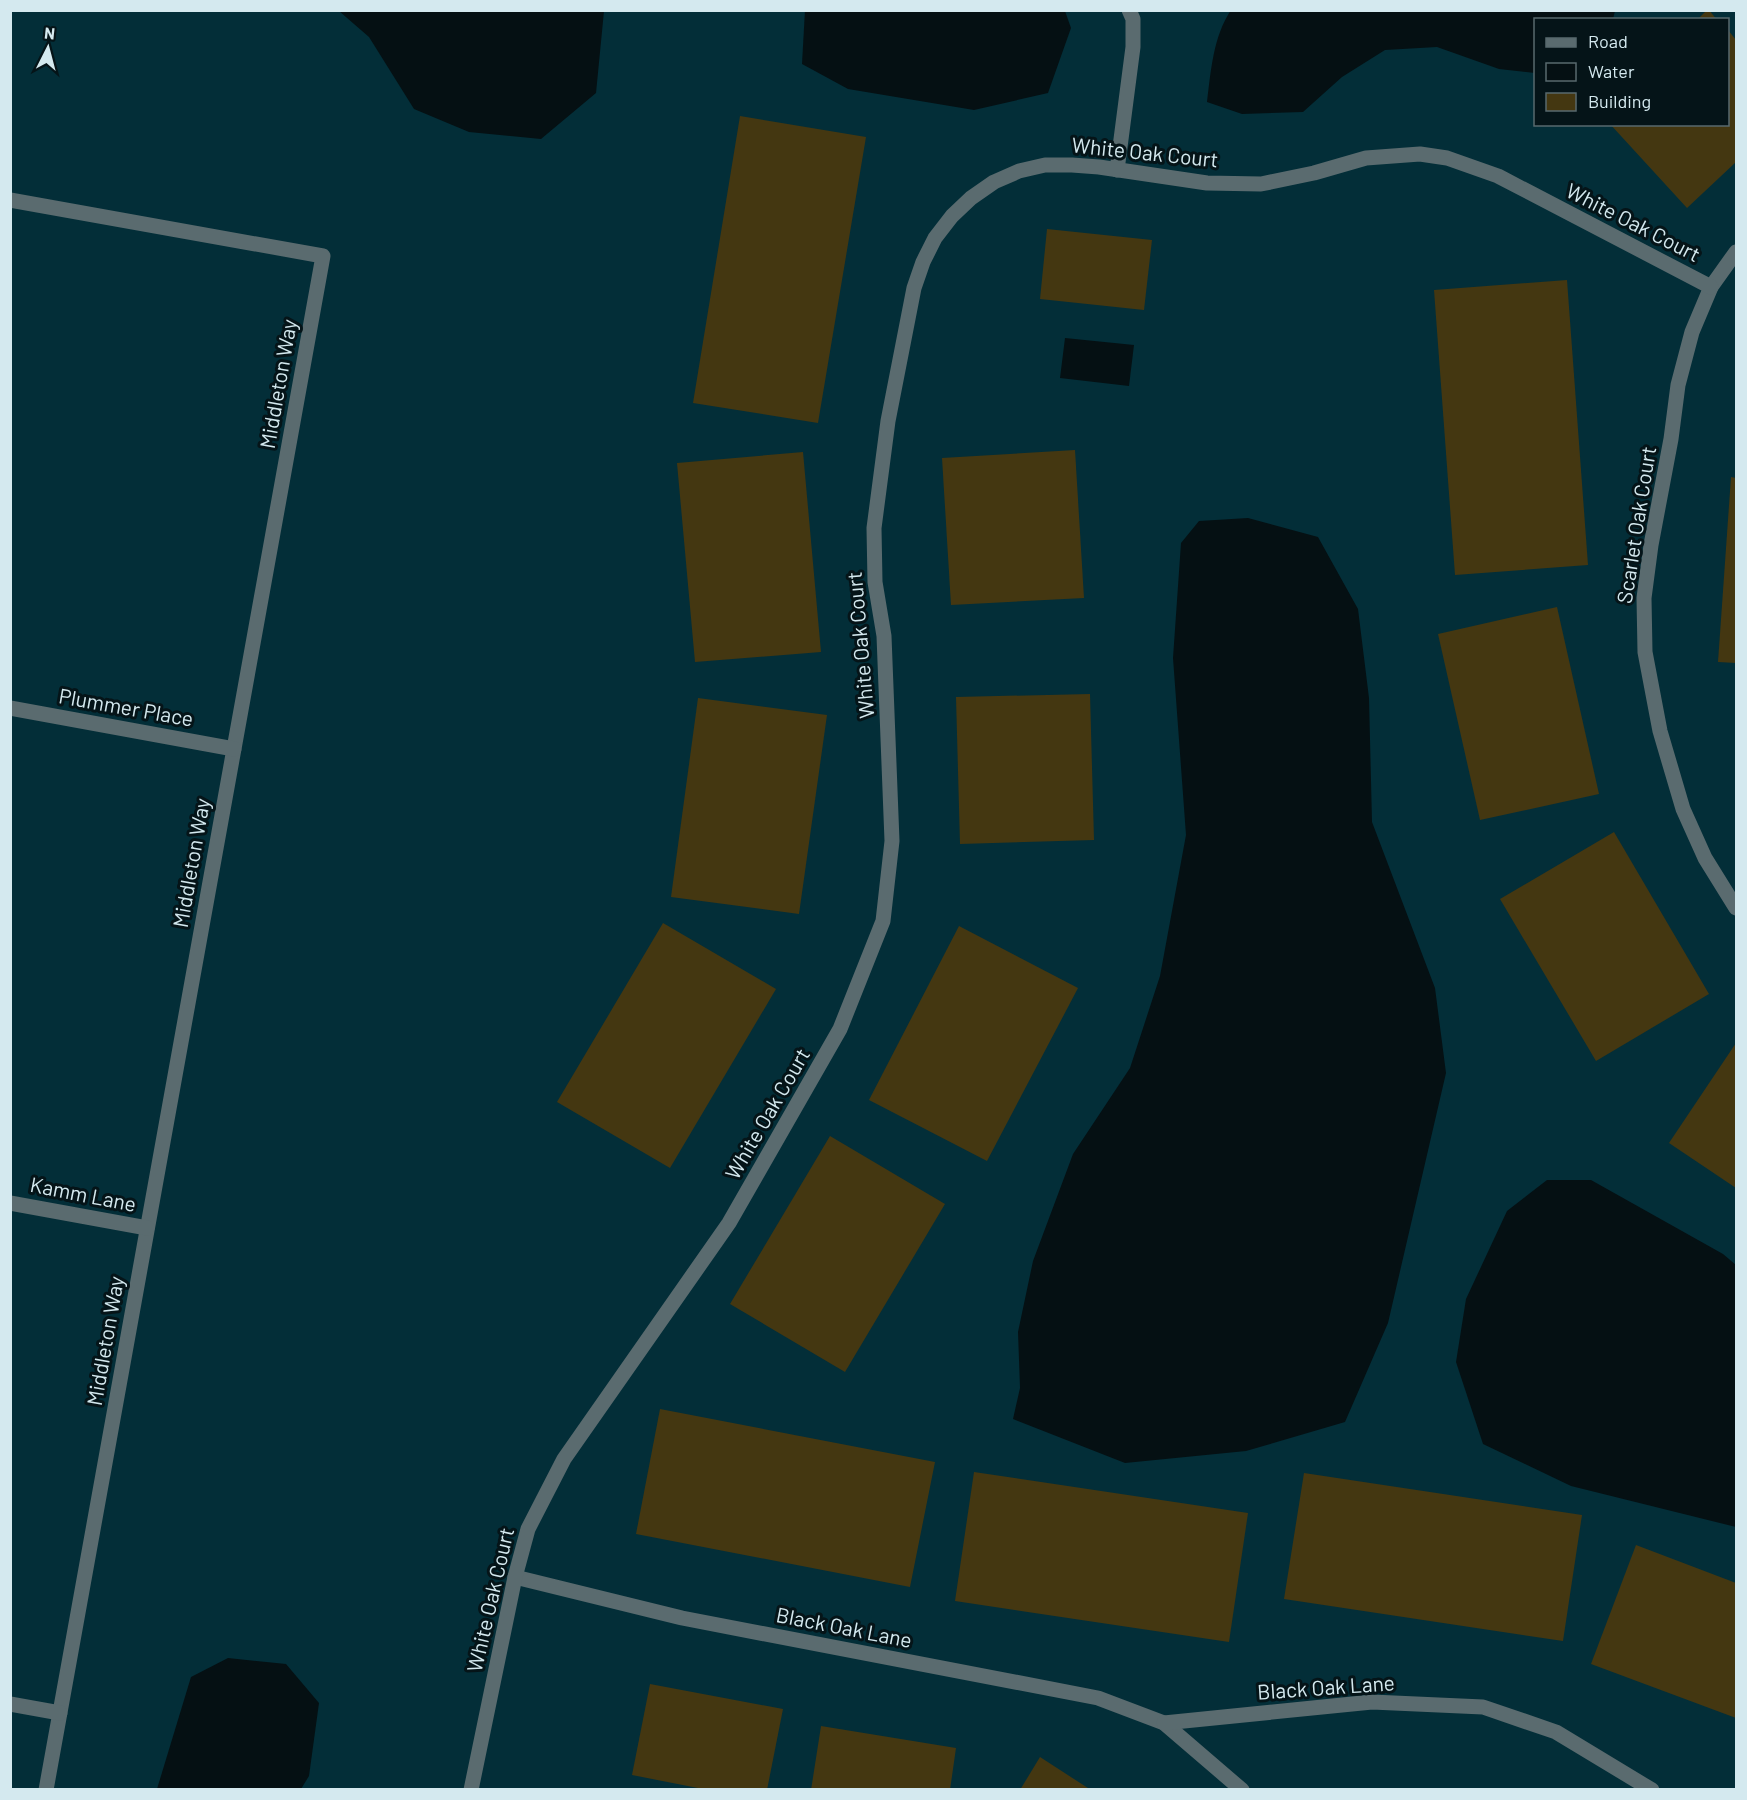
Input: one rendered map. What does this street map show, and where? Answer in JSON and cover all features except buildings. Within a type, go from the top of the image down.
[{"type":"street","points":[[1117,170],[1133,46],[1134,14]]},
{"type":"street","name":"White Oak Court","points":[[471,1790],[515,1577],[528,1529],[564,1458],[729,1223],[840,1029],[883,921],[892,841],[884,636],[875,582],[874,528],[888,421],[914,288],[935,238],[952,216],[971,198],[994,182],[1019,171],[1045,165],[1072,165],[1117,170],[1207,183],[1261,184],[1366,158],[1420,154],[1447,158],[1498,176],[1711,287]]},
{"type":"street","name":"Middleton Way","points":[[10,200],[323,256],[46,1790]]},
{"type":"street","name":"Scarlet Oak Court","points":[[1737,252],[1711,287],[1692,333],[1678,385],[1644,598],[1645,652],[1660,731],[1683,809],[1705,858],[1737,909]]},
{"type":"street","name":"Plummer Place","points":[[10,708],[234,749]]},
{"type":"street","name":"Kamm Lane","points":[[10,1203],[147,1228]]},
{"type":"street","name":"Black Oak Lane","points":[[515,1577],[682,1618],[1098,1698],[1164,1723],[1242,1790]]},
{"type":"street","name":"Black Oak Lane","points":[[1164,1723],[1372,1702],[1483,1707],[1556,1732],[1652,1790]]},
{"type":"street","points":[[10,1704],[60,1713]]},
{"type":"water","points":[[805,10],[1065,11],[1071,28],[1048,93],[974,110],[848,89],[802,64]]},
{"type":"water","points":[[1231,10],[1615,10],[1613,18],[1534,18],[1534,73],[1499,69],[1437,47],[1385,50],[1342,77],[1303,112],[1242,114],[1207,102],[1217,43]]},
{"type":"water","points":[[339,11],[604,11],[596,93],[541,139],[469,132],[414,109],[369,37]]},
{"type":"water","points":[[1065,338],[1134,345],[1129,386],[1060,378]]},
{"type":"water","points":[[1248,518],[1318,537],[1358,609],[1369,698],[1372,822],[1435,988],[1446,1073],[1388,1323],[1345,1422],[1246,1451],[1125,1463],[1013,1419],[1020,1388],[1018,1332],[1033,1261],[1073,1154],[1130,1068],[1160,976],[1186,835],[1173,658],[1181,543],[1199,521]]},
{"type":"water","points":[[1547,1180],[1591,1180],[1723,1254],[1736,1265],[1736,1527],[1571,1486],[1483,1444],[1456,1362],[1466,1299],[1507,1211]]},
{"type":"water","points":[[228,1658],[286,1664],[319,1703],[309,1776],[301,1789],[157,1789],[191,1677]]}]
